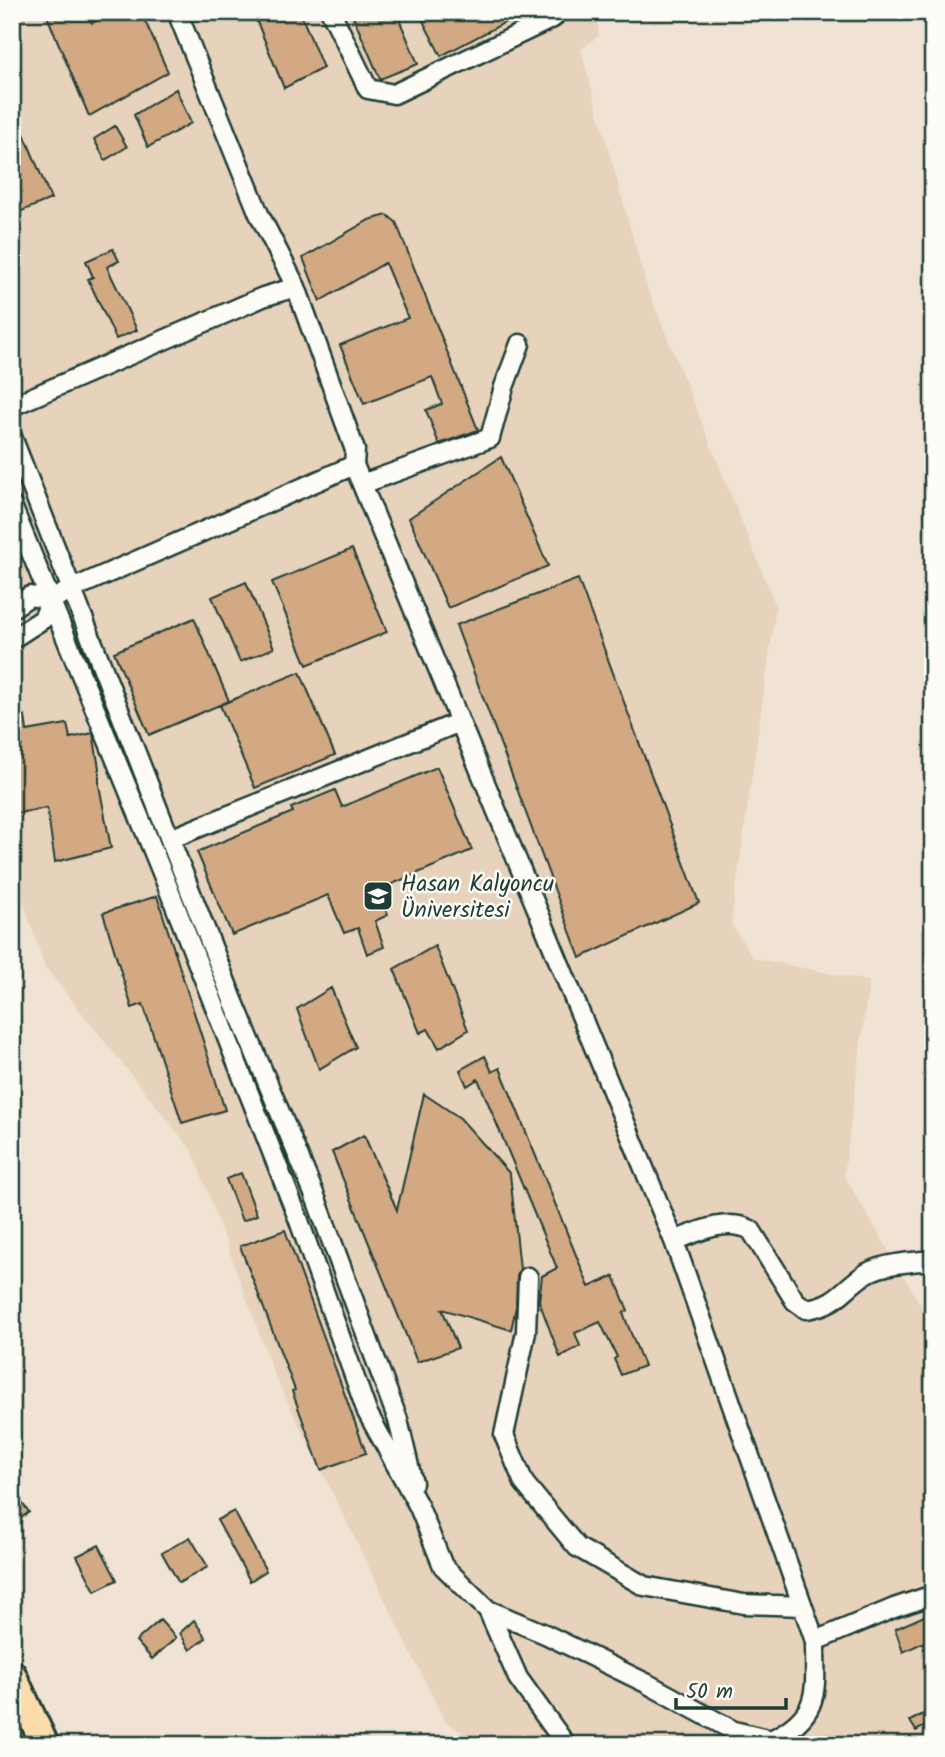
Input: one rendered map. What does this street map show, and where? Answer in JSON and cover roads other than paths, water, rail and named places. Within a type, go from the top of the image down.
[{"type":"highway","points":[[12,1674],[45,1745]]},
{"type":"street","points":[[12,506],[163,874],[293,1205],[367,1412],[419,1507],[443,1566],[488,1610],[545,1634],[646,1683],[734,1731],[771,1740],[794,1728],[811,1707],[815,1689],[815,1641],[674,1241],[354,465],[355,450],[296,286],[259,214],[177,12]]},
{"type":"street","points":[[331,12],[368,89],[394,94],[553,18],[555,12]]},
{"type":"street","points":[[12,406],[296,286]]},
{"type":"street","points":[[362,484],[491,438],[504,387],[520,344]]},
{"type":"street","points":[[12,437],[233,1000],[320,1209],[398,1420],[419,1507]]},
{"type":"street","points":[[12,608],[30,596],[51,600],[354,465]]},
{"type":"street","points":[[12,639],[43,619],[51,600]]},
{"type":"street","points":[[170,839],[460,722]]},
{"type":"street","points":[[674,1241],[720,1226],[740,1224],[751,1230],[794,1301],[806,1308],[821,1307],[868,1273],[896,1264],[933,1260]]},
{"type":"street","points":[[528,1277],[526,1332],[504,1435],[524,1483],[578,1547],[644,1587],[744,1604],[802,1606]]},
{"type":"street","points":[[815,1641],[933,1595]]},
{"type":"street","points":[[488,1610],[518,1678],[566,1745]]},
{"type":"place","name":"Hasan Kalyoncu Üniversitesi","points":[[378,896]]}]
